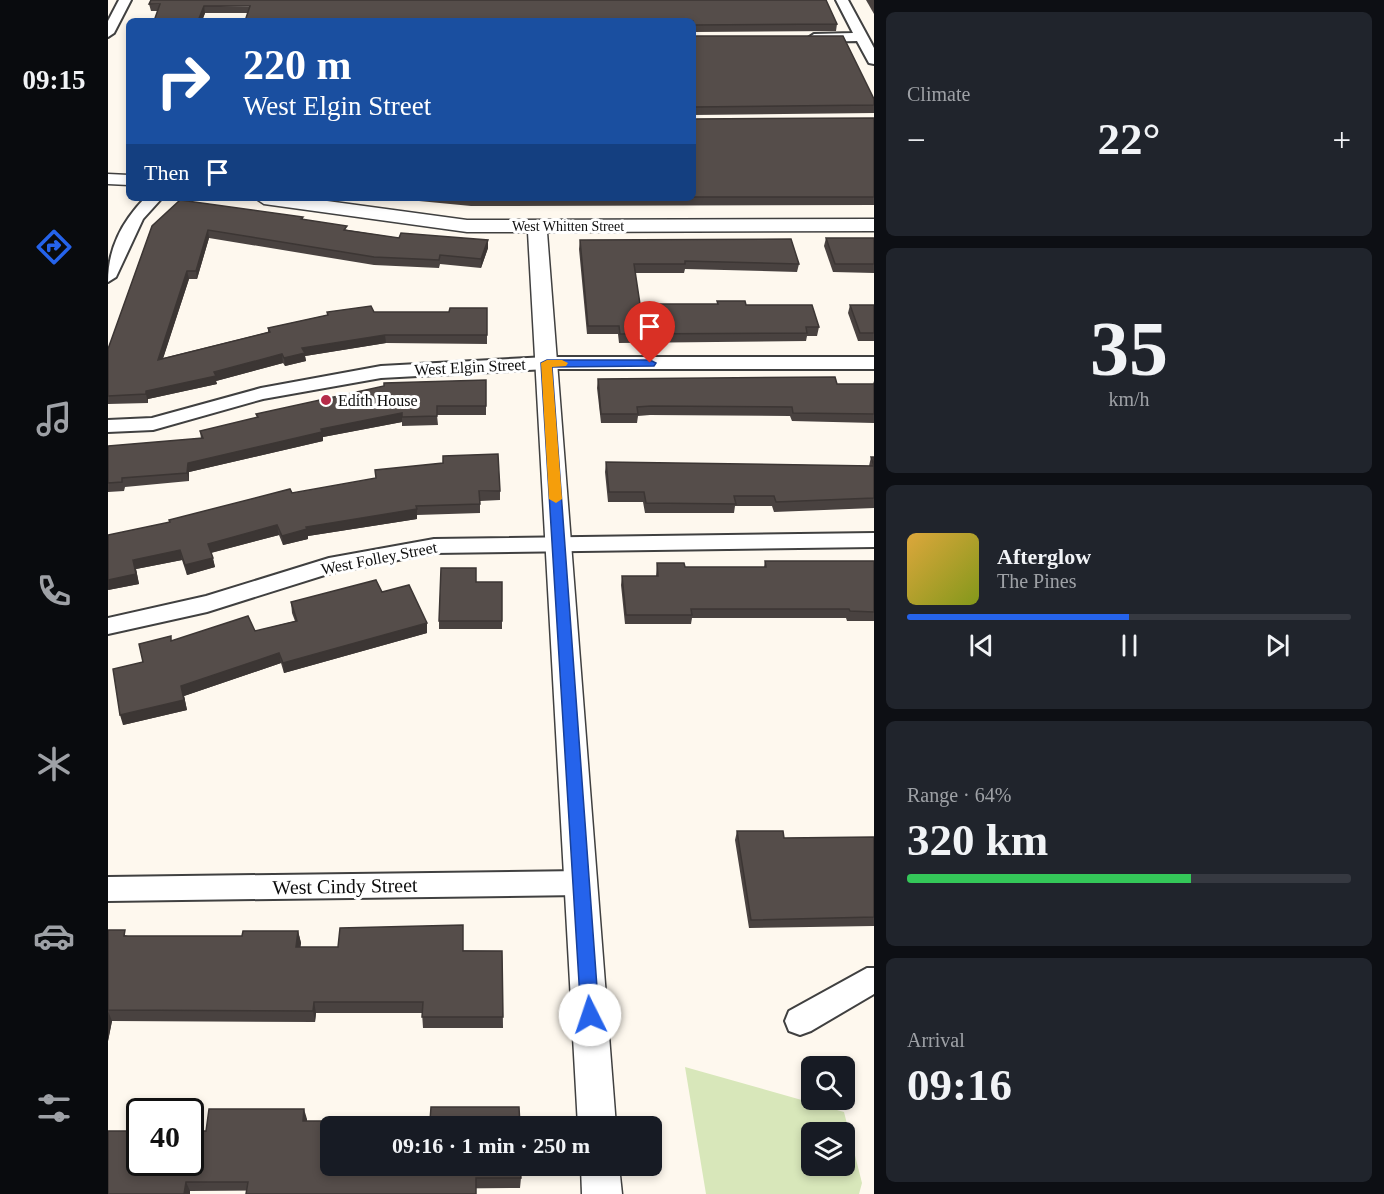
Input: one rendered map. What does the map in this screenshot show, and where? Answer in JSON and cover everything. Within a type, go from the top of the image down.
[{"type":"street","points":[[110,26],[125,0]]},
{"type":"street","points":[[842,0],[874,60]]},
{"type":"street","points":[[110,26],[126,23]]},
{"type":"street","points":[[799,38],[863,37]]},
{"type":"street","points":[[108,179],[126,180]]},
{"type":"street","points":[[108,277],[136,217],[151,201]]},
{"type":"street","name":"West Whitten Street","points":[[285,201],[467,226],[874,225]]},
{"type":"street","points":[[537,227],[596,1116]]},
{"type":"street","name":"West Elgin Street","points":[[108,426],[153,424],[261,394],[381,372],[547,363],[874,363]]},
{"type":"street","name":"West Folley Street","points":[[108,626],[207,604],[329,566],[434,546],[558,542],[874,540]]},
{"type":"street","name":"West Cindy Street","points":[[108,889],[581,883]]},
{"type":"street","points":[[800,1021],[867,981],[874,981]]},
{"type":"street","points":[[601,1176],[602,1194]]},
{"type":"green space","points":[[685,1067],[801,1100],[801,1110],[844,1112],[847,1122],[801,1122],[801,1176],[855,1176],[855,1155],[862,1183],[859,1194],[706,1194]]},
{"type":"building","points":[[151,0],[826,0],[837,24],[696,25],[696,18],[246,18],[250,6],[204,6],[199,18],[155,18],[160,4],[149,4]]},
{"type":"building","points":[[696,36],[843,36],[874,99],[874,105],[696,107]]},
{"type":"building","points":[[874,118],[874,197],[696,197],[696,119]]},
{"type":"building","points":[[179,201],[187,201],[303,217],[301,219],[347,226],[344,230],[399,238],[401,233],[488,240],[481,259],[440,255],[439,260],[374,257],[208,230],[196,271],[187,271],[158,360],[270,332],[268,328],[328,315],[327,312],[371,306],[374,312],[449,312],[450,308],[487,308],[487,335],[385,335],[302,348],[305,353],[284,358],[282,354],[214,372],[216,376],[146,391],[146,394],[108,396],[108,349],[152,226]]},
{"type":"building","points":[[826,238],[874,238],[874,264],[835,264]]},
{"type":"building","points":[[791,239],[799,264],[685,261],[685,264],[634,264],[640,304],[718,304],[717,301],[745,301],[746,305],[812,305],[819,327],[806,327],[807,333],[620,334],[619,326],[588,326],[580,240]]},
{"type":"building","points":[[850,305],[874,305],[874,333],[860,333]]},
{"type":"building","points":[[835,377],[837,384],[874,384],[874,414],[793,413],[792,407],[651,406],[637,407],[638,414],[601,414],[598,379]]},
{"type":"building","points":[[486,380],[486,406],[437,406],[437,416],[402,417],[402,413],[321,429],[322,432],[188,463],[187,473],[122,478],[122,482],[108,483],[108,446],[203,438],[200,431],[258,417],[256,414],[384,386],[384,383]]},
{"type":"building","points":[[498,454],[500,491],[479,491],[480,504],[416,506],[417,509],[306,527],[307,529],[282,536],[277,525],[208,544],[213,558],[185,565],[180,550],[133,560],[136,574],[108,580],[108,535],[170,522],[169,520],[290,489],[292,493],[376,478],[375,470],[443,463],[443,456]]},
{"type":"building","points":[[606,462],[874,466],[874,498],[776,502],[774,496],[734,496],[736,504],[646,503],[644,492],[609,492]]},
{"type":"building","points":[[765,561],[874,561],[874,612],[850,611],[849,609],[691,609],[692,615],[626,615],[622,576],[658,576],[657,563],[684,563],[685,567],[766,567]]},
{"type":"building","points":[[441,568],[476,568],[476,582],[502,582],[502,621],[439,621]]},
{"type":"building","points":[[376,580],[382,592],[409,585],[427,623],[283,663],[279,653],[181,686],[184,700],[120,715],[113,669],[143,662],[139,644],[171,636],[171,641],[248,616],[255,631],[297,621],[291,602]]},
{"type":"building","points":[[737,831],[783,831],[784,838],[874,837],[874,917],[751,920]]},
{"type":"building","points":[[463,925],[463,951],[502,951],[503,1017],[422,1017],[423,1002],[314,1002],[313,1011],[108,1010],[108,930],[125,930],[124,936],[242,936],[243,931],[298,931],[296,947],[338,947],[340,928]]},
{"type":"building","points":[[431,1107],[519,1107],[519,1116],[430,1116]]},
{"type":"building","points":[[209,1109],[304,1109],[303,1121],[320,1121],[320,1176],[521,1176],[521,1178],[476,1178],[476,1194],[246,1194],[248,1182],[186,1182],[184,1194],[108,1194],[108,1131],[126,1131],[126,1176],[204,1176],[204,1131],[206,1131]]},
{"type":"slow traffic","points":[[556,499],[547,363],[562,363]]},
{"type":"place","name":"Edith House","points":[[326,400]]},
{"type":"route","points":[[590,1015],[547,363],[650,363]]}]
